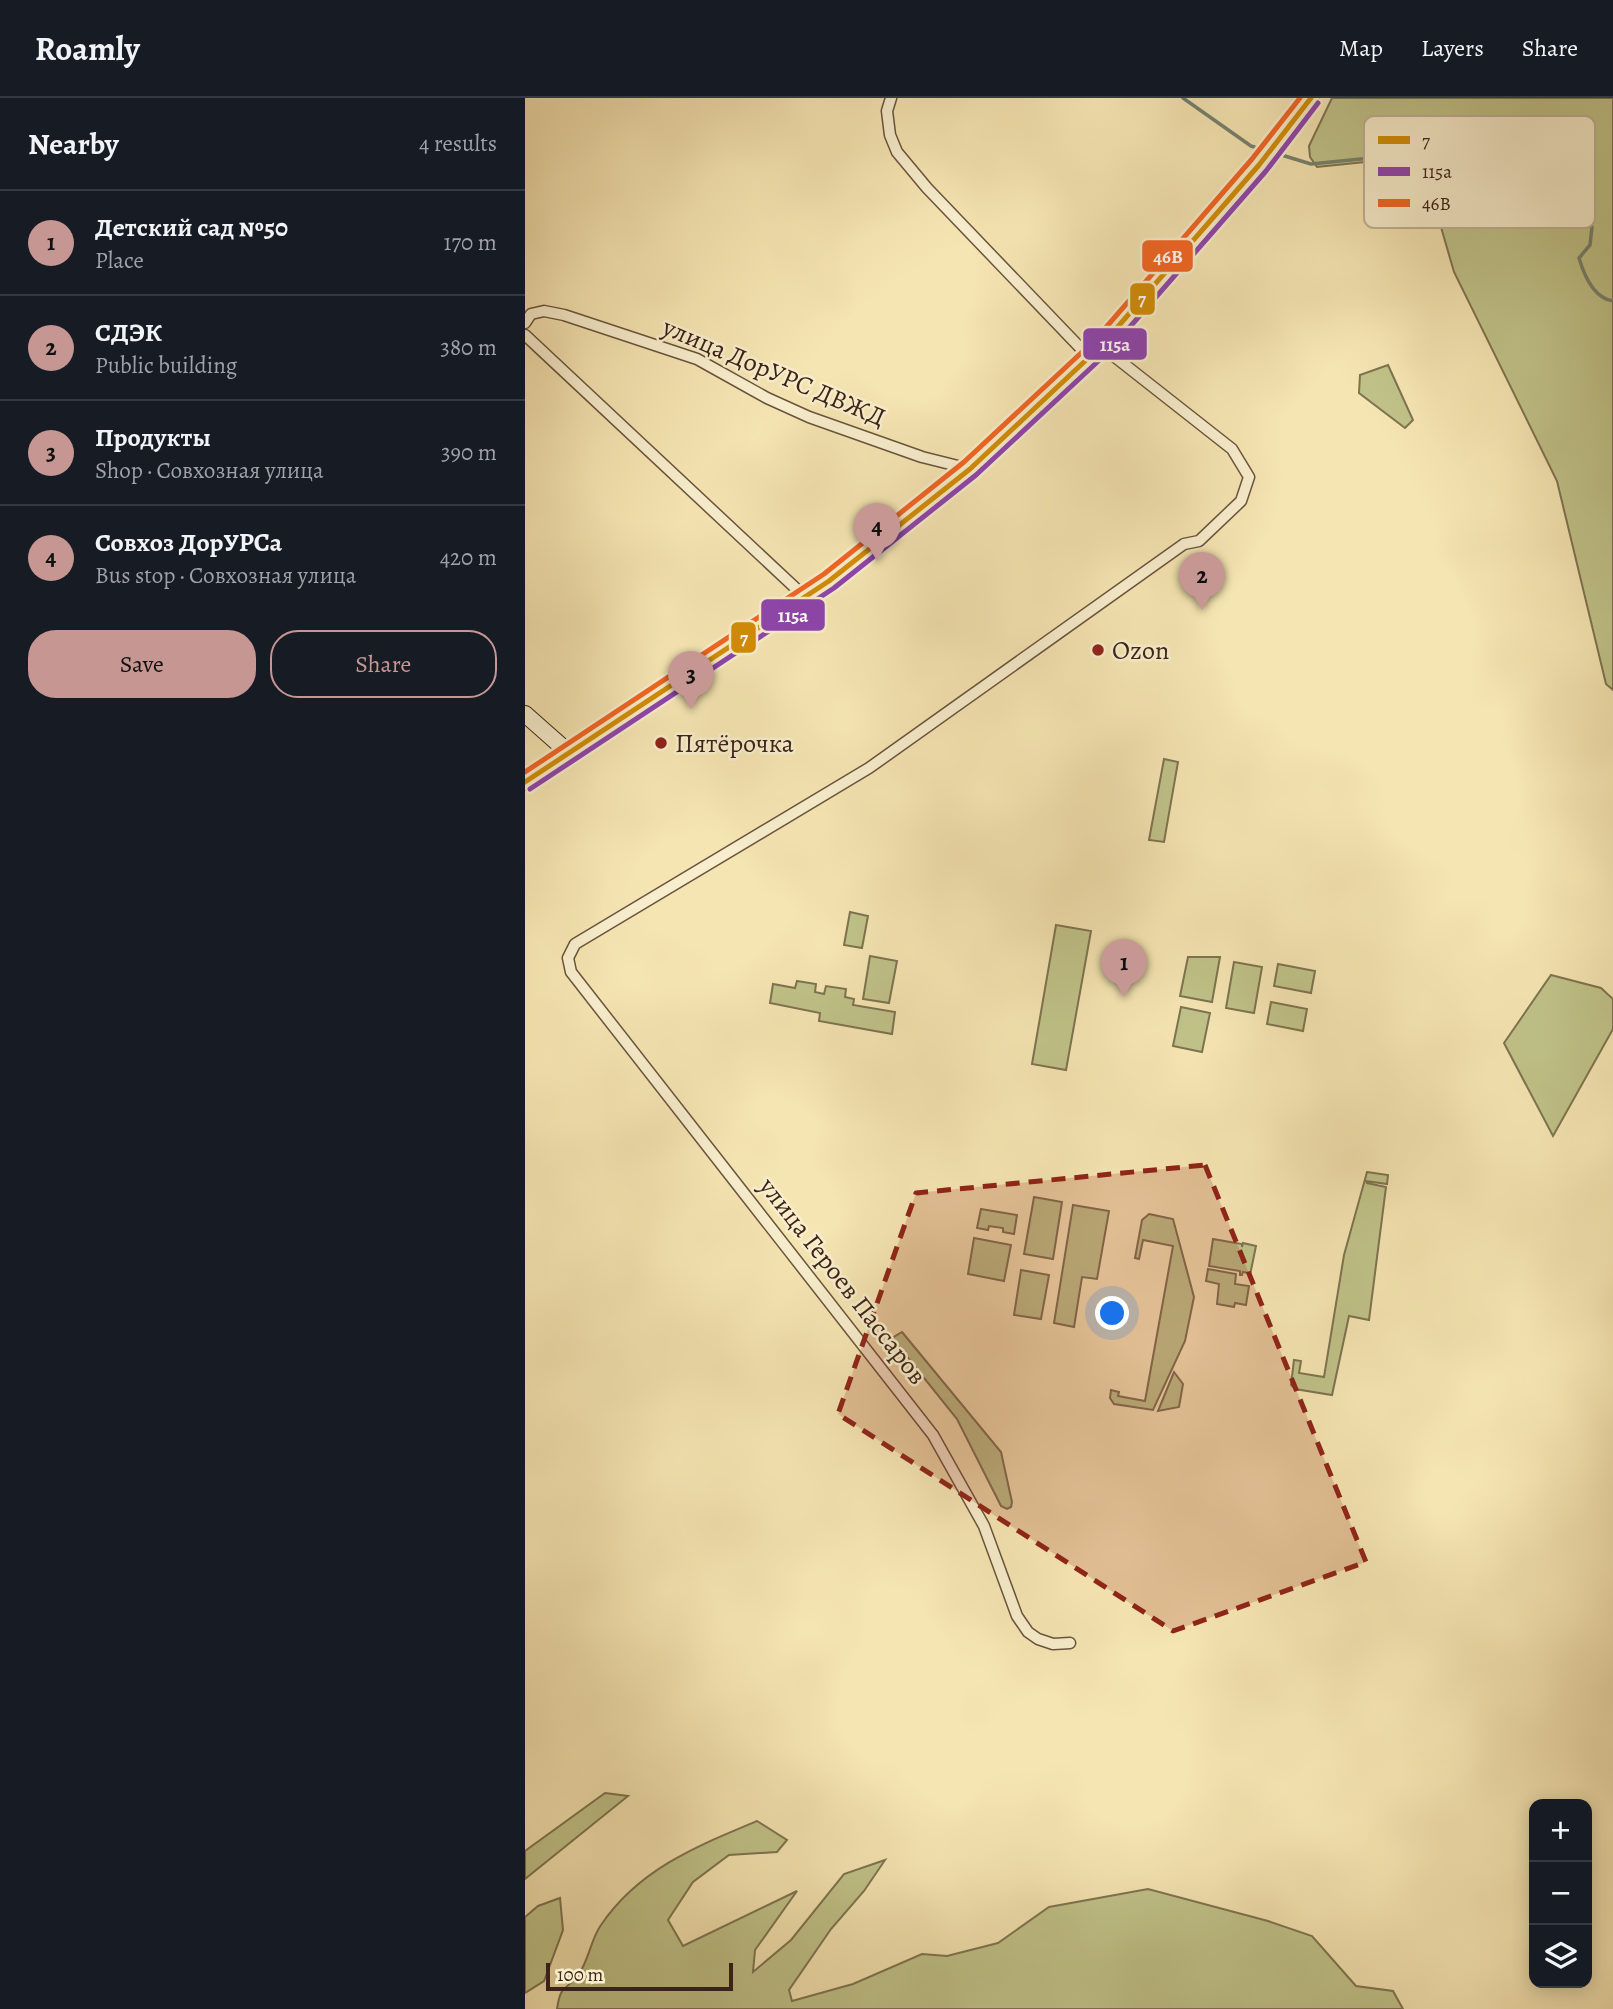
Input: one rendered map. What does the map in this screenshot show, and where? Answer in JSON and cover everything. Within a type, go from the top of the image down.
[{"type":"main road","points":[[525,782],[829,581],[970,469],[1095,352],[1259,165],[1311,98]]},
{"type":"main road","points":[[525,714],[568,752]]},
{"type":"street","points":[[891,98],[887,111],[890,135],[897,152],[927,188],[1095,352]]},
{"type":"street","name":"улица ДорУРС ДВЖД","points":[[525,323],[531,314],[544,311],[611,330],[697,359],[809,418],[911,453],[970,469]]},
{"type":"street","points":[[525,335],[805,597]]},
{"type":"street","name":"улица Героев Пассаров","points":[[1070,1643],[1053,1644],[1028,1632],[1017,1616],[984,1526],[933,1434],[571,972],[568,958],[575,944],[869,768],[1184,544],[1199,541],[1241,501],[1249,477],[1231,449],[1095,352]]},
{"type":"highlighted area","points":[[1205,1165],[1366,1562],[1173,1631],[838,1414],[916,1193]]},
{"type":"green space","points":[[1332,98],[1613,98],[1613,690],[1606,684],[1557,481],[1454,272],[1441,228],[1595,228],[1595,116],[1364,116],[1364,162],[1317,167],[1310,157],[1309,146]]},
{"type":"green space","points":[[1388,365],[1413,420],[1405,428],[1359,393],[1360,375]]},
{"type":"green space","points":[[1164,759],[1178,762],[1164,842],[1149,840]]},
{"type":"green space","points":[[850,912],[868,916],[862,948],[844,945]]},
{"type":"green space","points":[[1056,925],[1091,931],[1066,1070],[1032,1064]]},
{"type":"green space","points":[[870,956],[897,961],[889,1003],[863,999]]},
{"type":"green space","points":[[1188,957],[1220,957],[1212,1002],[1180,996]]},
{"type":"green space","points":[[1234,962],[1262,967],[1254,1013],[1226,1008]]},
{"type":"green space","points":[[1278,964],[1315,971],[1311,993],[1274,986]]},
{"type":"green space","points":[[1551,975],[1601,988],[1613,999],[1613,1029],[1553,1136],[1504,1043]]},
{"type":"green space","points":[[797,981],[816,984],[815,992],[824,994],[826,986],[846,989],[845,997],[854,999],[853,1005],[895,1012],[892,1034],[819,1021],[820,1013],[770,1003],[773,984],[795,988]]},
{"type":"green space","points":[[1271,1002],[1307,1009],[1303,1031],[1267,1024]]},
{"type":"green space","points":[[1181,1007],[1210,1013],[1202,1052],[1173,1046]]},
{"type":"green space","points":[[1367,1172],[1388,1175],[1387,1184],[1366,1181],[1386,1187],[1369,1320],[1349,1316],[1332,1395],[1295,1389],[1291,1385],[1294,1360],[1301,1361],[1299,1373],[1324,1377],[1344,1255]]},
{"type":"green space","points":[[1034,1197],[1062,1202],[1053,1259],[1024,1254]]},
{"type":"green space","points":[[1073,1205],[1109,1211],[1097,1279],[1082,1277],[1074,1327],[1054,1323]]},
{"type":"green space","points":[[981,1209],[1017,1215],[1014,1234],[1003,1232],[1003,1228],[977,1228]]},
{"type":"green space","points":[[1149,1214],[1173,1219],[1194,1297],[1185,1341],[1153,1410],[1114,1404],[1110,1398],[1111,1390],[1119,1392],[1118,1396],[1145,1401],[1173,1246],[1143,1240],[1139,1259],[1135,1258],[1142,1220]]},
{"type":"green space","points":[[974,1238],[1011,1245],[1004,1281],[968,1274]]},
{"type":"green space","points":[[1213,1239],[1242,1244],[1242,1247],[1243,1243],[1256,1246],[1250,1275],[1243,1272],[1240,1275],[1240,1271],[1209,1266]]},
{"type":"green space","points":[[1208,1269],[1236,1274],[1235,1284],[1249,1286],[1246,1305],[1235,1303],[1234,1307],[1217,1304],[1219,1284],[1206,1281]]},
{"type":"green space","points":[[1021,1270],[1049,1275],[1041,1319],[1014,1315]]},
{"type":"green space","points":[[902,1332],[1001,1452],[1011,1507],[1007,1509],[1001,1506],[957,1419],[892,1338]]},
{"type":"green space","points":[[1174,1372],[1183,1384],[1179,1407],[1158,1411]]},
{"type":"green space","points":[[605,1793],[628,1796],[525,1879],[525,1851]]},
{"type":"green space","points":[[757,1821],[787,1840],[777,1852],[729,1855],[693,1882],[668,1920],[683,1946],[797,1891],[755,1950],[753,1972],[791,1940],[844,1874],[885,1860],[864,1891],[831,1929],[789,1990],[792,2001],[853,1984],[922,1954],[947,1956],[998,1943],[1049,1907],[1148,1889],[1268,1921],[1312,1936],[1356,1986],[1393,1991],[1403,2009],[557,2009],[562,1991],[579,1974],[601,1925],[633,1889],[651,1874],[691,1850]]},
{"type":"green space","points":[[560,1898],[563,1930],[544,1981],[525,1993],[525,1917],[538,1906]]},
{"type":"waterway","points":[[1183,98],[1251,146],[1264,150]]},
{"type":"waterway","points":[[1275,153],[1311,164],[1364,159]]},
{"type":"waterway","points":[[1592,228],[1590,245],[1579,258],[1595,291],[1613,301]]},
{"type":"transit line","name":"46В","points":[[525,772],[824,574],[964,462],[1095,340],[1252,159],[1300,98]]},
{"type":"transit line","name":"7","points":[[525,782],[829,581],[970,469],[1101,346],[1259,165],[1311,98]]},
{"type":"transit line","name":"115а","points":[[530,789],[834,588],[976,475],[1108,352],[1266,171],[1318,103]]},
{"type":"place","name":"Совхоз ДорУPCа","points":[[877,561]]},
{"type":"place","name":"СДЭК","points":[[1202,610]]},
{"type":"place","name":"Ozon","points":[[1098,650]]},
{"type":"place","name":"Продукты","points":[[691,709]]},
{"type":"place","name":"Пятёрочка","points":[[661,743]]},
{"type":"place","name":"Детский сад №50","points":[[1124,997]]}]
